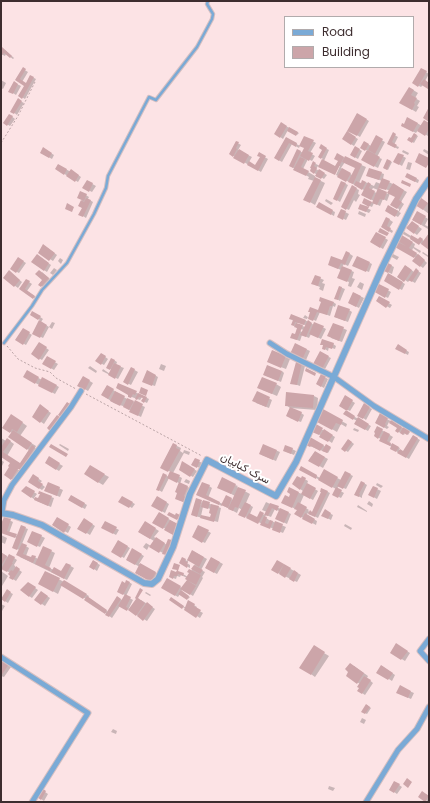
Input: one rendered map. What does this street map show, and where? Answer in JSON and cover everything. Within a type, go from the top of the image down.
[{"type":"street","name":"سرک کبابیان","points":[[2,513],[13,515],[42,525],[144,583],[152,584],[158,579],[173,547],[190,494],[207,460],[276,496],[296,462],[382,268],[416,199],[429,180]]},
{"type":"street","points":[[270,344],[334,377],[374,406],[429,439]]},
{"type":"street","points":[[2,513],[4,500],[12,485],[71,407],[80,391]]},
{"type":"street","points":[[429,639],[420,651],[429,661]]},
{"type":"street","points":[[1,657],[88,713],[32,802]]},
{"type":"street","points":[[366,802],[398,750],[417,729],[429,707]]},
{"type":"lane","points":[[4,343],[42,290],[67,263],[94,214],[106,188],[108,176],[149,97],[156,100],[198,47],[212,20],[213,14],[207,4],[208,1]]},
{"type":"path","points":[[1,143],[18,116],[35,82]]},
{"type":"path","points":[[4,343],[18,359],[35,368],[50,372],[56,378],[201,455],[207,460]]},
{"type":"building","points":[[2,47],[12,56],[10,58],[4,53],[1,56]]},
{"type":"building","points":[[23,67],[26,69],[20,79],[26,83],[30,75],[34,77],[22,99],[18,96],[24,86],[15,80]]},
{"type":"building","points":[[421,68],[427,71],[418,87],[412,83]]},
{"type":"building","points":[[424,79],[429,83],[428,89],[420,84]]},
{"type":"building","points":[[14,81],[18,84],[13,94],[8,92]]},
{"type":"building","points":[[409,87],[414,90],[411,95],[417,98],[412,110],[399,103]]},
{"type":"building","points":[[18,98],[22,101],[14,114],[10,112]]},
{"type":"building","points":[[429,107],[429,122],[423,118]]},
{"type":"building","points":[[357,113],[367,119],[357,136],[347,131]]},
{"type":"building","points":[[9,114],[13,116],[7,126],[3,123]]},
{"type":"building","points":[[407,117],[418,123],[413,132],[401,126],[402,123],[404,124]]},
{"type":"building","points":[[424,120],[429,123],[429,129],[425,136],[417,131]]},
{"type":"building","points":[[281,122],[287,126],[280,138],[274,134]]},
{"type":"building","points":[[289,127],[298,132],[296,136],[287,131]]},
{"type":"building","points":[[347,131],[356,137],[351,145],[342,139]]},
{"type":"building","points":[[393,132],[396,134],[392,142],[397,145],[395,148],[387,144]]},
{"type":"building","points":[[414,133],[417,135],[412,143],[407,140],[409,137],[411,138]]},
{"type":"building","points":[[376,135],[383,139],[375,154],[368,150]]},
{"type":"building","points":[[304,136],[314,140],[308,151],[313,153],[309,161],[300,156],[304,148],[299,146]]},
{"type":"building","points":[[286,137],[297,143],[296,147],[289,143],[279,161],[274,158]]},
{"type":"building","points":[[236,141],[239,142],[233,157],[229,154]]},
{"type":"building","points":[[364,141],[369,144],[365,151],[360,148]]},
{"type":"building","points":[[321,144],[327,148],[321,159],[318,157],[322,150],[319,148]]},
{"type":"building","points":[[355,146],[360,149],[355,158],[350,155]]},
{"type":"building","points":[[43,147],[52,153],[49,158],[40,153]]},
{"type":"building","points":[[239,149],[249,155],[244,164],[233,158]]},
{"type":"building","points":[[297,149],[301,151],[293,168],[289,166]]},
{"type":"building","points":[[367,150],[380,157],[374,167],[361,160]]},
{"type":"building","points":[[259,152],[266,156],[258,171],[247,165],[249,161],[255,165],[260,157],[257,156]]},
{"type":"building","points":[[337,153],[344,157],[335,175],[318,167],[322,159],[335,166],[338,161],[334,159]]},
{"type":"building","points":[[398,153],[404,155],[399,165],[393,162]]},
{"type":"building","points":[[419,153],[429,158],[429,163],[426,168],[415,162]]},
{"type":"building","points":[[345,156],[362,164],[353,184],[348,182],[355,168],[342,162]]},
{"type":"building","points":[[300,157],[305,159],[301,167],[309,171],[306,176],[293,170]]},
{"type":"building","points":[[387,159],[391,161],[387,170],[383,168]]},
{"type":"building","points":[[313,161],[316,163],[314,166],[317,168],[314,174],[310,171]]},
{"type":"building","points":[[58,164],[67,169],[64,175],[55,169]]},
{"type":"building","points":[[342,168],[351,173],[346,182],[337,177]]},
{"type":"building","points":[[369,168],[382,172],[379,180],[366,176]]},
{"type":"building","points":[[71,169],[79,175],[75,182],[66,176]]},
{"type":"building","points":[[319,169],[325,173],[321,179],[315,176]]},
{"type":"building","points":[[407,173],[417,178],[415,182],[405,177]]},
{"type":"building","points":[[315,177],[321,180],[310,203],[303,200]]},
{"type":"building","points":[[382,178],[390,181],[386,190],[378,188]]},
{"type":"building","points":[[87,180],[93,183],[89,192],[82,188]]},
{"type":"building","points":[[362,180],[366,182],[362,190],[354,185],[356,181],[361,183]]},
{"type":"building","points":[[402,180],[411,184],[410,187],[401,183]]},
{"type":"building","points":[[341,181],[346,183],[337,201],[333,199]]},
{"type":"building","points":[[368,182],[371,184],[369,188],[375,191],[371,200],[361,195]]},
{"type":"building","points":[[393,183],[404,190],[399,200],[402,202],[397,209],[390,205],[395,197],[387,193]]},
{"type":"building","points":[[352,185],[357,188],[346,210],[341,207]]},
{"type":"building","points":[[378,188],[387,192],[384,200],[380,199],[377,205],[372,203]]},
{"type":"building","points":[[80,191],[87,194],[84,201],[77,198]]},
{"type":"building","points":[[420,197],[428,203],[423,210],[415,205]]},
{"type":"building","points":[[86,198],[91,200],[83,217],[78,215],[82,208],[78,206],[81,200],[84,202]]},
{"type":"building","points":[[364,198],[372,202],[369,207],[362,203]]},
{"type":"building","points":[[319,202],[333,210],[331,215],[316,207]]},
{"type":"building","points":[[67,203],[74,207],[72,212],[65,209]]},
{"type":"building","points":[[360,204],[369,207],[366,212],[358,209]]},
{"type":"building","points":[[388,205],[398,211],[395,217],[385,211]]},
{"type":"building","points":[[341,209],[346,211],[343,220],[337,217]]},
{"type":"building","points":[[417,211],[426,216],[421,225],[412,220]]},
{"type":"building","points":[[386,217],[390,219],[387,226],[391,228],[389,232],[381,227]]},
{"type":"building","points":[[412,221],[419,226],[414,234],[406,228]]},
{"type":"building","points":[[380,228],[389,233],[387,236],[378,232]]},
{"type":"building","points":[[376,232],[386,237],[380,248],[370,242]]},
{"type":"building","points":[[429,233],[429,250],[421,244]]},
{"type":"building","points":[[400,234],[413,242],[409,248],[417,253],[414,258],[393,246],[396,241],[406,246],[396,240]]},
{"type":"building","points":[[411,235],[418,239],[420,237],[423,239],[419,245],[410,239]]},
{"type":"building","points":[[43,244],[55,253],[49,261],[38,253]]},
{"type":"building","points":[[346,251],[350,253],[345,265],[341,263],[338,269],[328,265],[331,256],[342,260]]},
{"type":"building","points":[[37,254],[49,263],[44,271],[31,262]]},
{"type":"building","points":[[418,254],[425,260],[420,267],[412,261]]},
{"type":"building","points":[[357,256],[370,262],[366,272],[352,266]]},
{"type":"building","points":[[18,257],[24,261],[16,273],[10,269]]},
{"type":"building","points":[[386,262],[392,265],[388,273],[382,270]]},
{"type":"building","points":[[405,265],[412,270],[404,282],[397,277]]},
{"type":"building","points":[[342,266],[352,270],[347,282],[337,278]]},
{"type":"building","points":[[416,268],[419,271],[412,282],[408,280]]},
{"type":"building","points":[[9,270],[20,280],[14,287],[3,278]]},
{"type":"building","points":[[39,270],[49,278],[41,287],[38,285],[42,280],[35,274]]},
{"type":"building","points":[[388,273],[403,282],[399,290],[384,281]]},
{"type":"building","points":[[315,275],[321,277],[318,286],[311,284]]},
{"type":"building","points":[[26,279],[30,281],[25,289],[35,296],[33,299],[19,289]]},
{"type":"building","points":[[377,283],[389,289],[385,298],[373,291]]},
{"type":"building","points":[[339,286],[342,287],[338,300],[334,299]]},
{"type":"building","points":[[353,292],[361,296],[356,307],[348,303]]},
{"type":"building","points":[[379,296],[390,302],[386,308],[376,301]]},
{"type":"building","points":[[320,297],[334,302],[332,306],[330,306],[327,315],[317,312],[313,321],[308,319],[310,307],[318,310],[321,302],[319,301]]},
{"type":"building","points":[[338,305],[350,309],[345,321],[334,317]]},
{"type":"building","points":[[32,311],[41,316],[38,320],[30,315]]},
{"type":"building","points":[[291,314],[306,320],[304,325],[295,322],[294,326],[291,325],[293,320],[289,319]]},
{"type":"building","points":[[39,320],[47,325],[40,338],[32,334]]},
{"type":"building","points":[[308,320],[312,323],[306,337],[300,335]]},
{"type":"building","points":[[314,322],[324,326],[318,338],[309,334]]},
{"type":"building","points":[[296,323],[303,325],[297,340],[290,338],[292,333],[295,334],[297,328],[294,327]]},
{"type":"building","points":[[333,323],[344,327],[339,341],[327,336]]},
{"type":"building","points":[[23,328],[30,332],[23,345],[15,340]]},
{"type":"building","points":[[322,339],[334,343],[332,349],[326,347],[325,350],[322,349],[323,345],[320,345]]},
{"type":"building","points":[[39,342],[47,347],[39,360],[31,354]]},
{"type":"building","points":[[295,343],[307,349],[302,360],[290,354]]},
{"type":"building","points":[[398,344],[407,350],[405,354],[395,349]]},
{"type":"building","points":[[272,350],[286,356],[281,368],[267,362]]},
{"type":"building","points":[[320,351],[329,356],[322,369],[313,364]]},
{"type":"building","points":[[101,353],[106,356],[101,365],[95,361]]},
{"type":"building","points":[[47,356],[56,361],[51,369],[42,364]]},
{"type":"building","points":[[111,358],[115,360],[110,370],[106,368]]},
{"type":"building","points":[[296,362],[302,363],[297,385],[290,384]]},
{"type":"building","points":[[114,363],[121,366],[115,379],[108,375]]},
{"type":"building","points":[[267,365],[282,371],[278,381],[263,375]]},
{"type":"building","points":[[131,367],[135,369],[128,385],[123,382]]},
{"type":"building","points":[[306,368],[316,373],[315,376],[305,371]]},
{"type":"building","points":[[27,370],[39,377],[35,384],[23,377]]},
{"type":"building","points":[[147,370],[156,375],[152,386],[142,382]]},
{"type":"building","points":[[321,374],[326,376],[321,387],[316,384]]},
{"type":"building","points":[[83,376],[90,380],[85,390],[77,386]]},
{"type":"building","points":[[42,377],[57,385],[52,393],[38,386]]},
{"type":"building","points":[[262,377],[277,383],[272,394],[257,388]]},
{"type":"building","points":[[118,383],[137,391],[135,395],[133,394],[131,398],[128,397],[128,395],[116,388]]},
{"type":"building","points":[[107,385],[114,389],[108,399],[101,395]]},
{"type":"building","points":[[141,387],[148,390],[146,396],[139,393]]},
{"type":"building","points":[[115,391],[125,396],[120,406],[110,401]]},
{"type":"building","points":[[257,391],[270,397],[266,407],[252,401]]},
{"type":"building","points":[[286,392],[314,395],[313,408],[285,406]]},
{"type":"building","points":[[138,393],[147,397],[144,403],[141,401],[143,398],[139,397],[137,400],[135,399]]},
{"type":"building","points":[[345,395],[353,400],[347,411],[339,406]]},
{"type":"building","points":[[127,398],[134,401],[129,410],[123,407]]},
{"type":"building","points":[[135,400],[143,404],[138,416],[129,412]]},
{"type":"building","points":[[67,402],[70,404],[61,417],[58,415]]},
{"type":"building","points":[[364,403],[370,407],[363,419],[357,416]]},
{"type":"building","points":[[40,404],[49,411],[40,423],[32,417]]},
{"type":"building","points":[[290,407],[302,412],[298,422],[286,416]]},
{"type":"building","points":[[323,409],[343,420],[341,425],[336,423],[332,430],[317,422]]},
{"type":"building","points":[[346,410],[355,416],[353,420],[343,414]]},
{"type":"building","points":[[380,413],[388,418],[384,428],[375,423]]},
{"type":"building","points":[[11,414],[23,422],[17,432],[12,429],[10,433],[2,428]]},
{"type":"building","points":[[57,415],[60,417],[50,431],[47,428]]},
{"type":"building","points":[[358,417],[369,424],[365,430],[354,424]]},
{"type":"building","points":[[391,420],[402,427],[398,433],[395,431],[397,428],[389,423]]},
{"type":"building","points":[[316,424],[323,428],[319,435],[312,432]]},
{"type":"building","points":[[377,426],[383,429],[378,439],[374,436]]},
{"type":"building","points":[[403,427],[410,431],[407,435],[400,433]]},
{"type":"building","points":[[324,429],[333,435],[328,442],[319,437]]},
{"type":"building","points":[[13,430],[32,443],[27,450],[8,437]]},
{"type":"building","points":[[384,431],[390,434],[387,441],[391,443],[390,446],[379,441]]},
{"type":"building","points":[[413,435],[418,438],[406,458],[397,453],[400,449],[403,451]]},
{"type":"building","points":[[310,437],[324,445],[320,451],[306,445]]},
{"type":"building","points":[[7,438],[11,441],[3,452],[20,463],[32,445],[35,447],[21,470],[18,469],[11,480],[4,475],[10,463],[1,457],[1,447]]},
{"type":"building","points":[[348,439],[352,442],[345,452],[341,449]]},
{"type":"building","points":[[173,443],[177,445],[176,448],[180,450],[168,472],[160,468]]},
{"type":"building","points":[[392,443],[399,447],[396,452],[390,449]]},
{"type":"building","points":[[51,444],[68,454],[66,457],[49,447]]},
{"type":"building","points":[[263,444],[277,450],[273,460],[259,454]]},
{"type":"building","points":[[326,444],[331,447],[327,453],[322,451]]},
{"type":"building","points":[[285,445],[293,448],[291,454],[283,451]]},
{"type":"building","points":[[315,451],[325,457],[319,467],[308,461]]},
{"type":"building","points":[[49,456],[60,463],[56,470],[45,463]]},
{"type":"building","points":[[195,458],[200,460],[197,468],[191,465]]},
{"type":"building","points":[[182,461],[195,469],[190,477],[179,470]]},
{"type":"building","points":[[90,465],[105,474],[98,483],[84,474]]},
{"type":"building","points":[[301,466],[317,475],[316,479],[299,470]]},
{"type":"building","points":[[324,469],[338,477],[332,488],[318,480]]},
{"type":"building","points":[[170,471],[180,475],[177,483],[167,478]]},
{"type":"building","points":[[345,471],[351,474],[343,489],[337,486]]},
{"type":"building","points":[[163,473],[167,475],[159,491],[156,490]]},
{"type":"building","points":[[33,474],[39,478],[38,481],[43,484],[39,489],[28,482]]},
{"type":"building","points":[[297,476],[306,478],[300,490],[292,484]]},
{"type":"building","points":[[222,477],[236,484],[231,494],[217,488]]},
{"type":"building","points":[[361,481],[365,483],[359,497],[354,495]]},
{"type":"building","points":[[48,482],[60,487],[57,496],[44,491]]},
{"type":"building","points":[[179,482],[188,486],[183,502],[175,499],[177,493],[175,492]]},
{"type":"building","points":[[202,482],[210,485],[206,495],[220,502],[219,505],[196,495]]},
{"type":"building","points":[[307,483],[316,488],[310,499],[301,494]]},
{"type":"building","points":[[26,486],[35,491],[31,498],[21,491]]},
{"type":"building","points":[[373,486],[378,488],[374,498],[368,495]]},
{"type":"building","points":[[238,487],[246,490],[238,508],[235,507],[233,511],[228,509]]},
{"type":"building","points":[[289,487],[299,492],[292,508],[281,503],[285,495],[289,497],[290,494],[287,492]]},
{"type":"building","points":[[336,487],[342,490],[338,498],[332,495]]},
{"type":"building","points":[[321,488],[328,491],[315,517],[308,514],[310,510],[312,512],[321,492]]},
{"type":"building","points":[[39,491],[52,496],[48,506],[34,500],[35,497],[38,498],[40,494],[38,494]]},
{"type":"building","points":[[71,495],[85,503],[82,508],[68,500]]},
{"type":"building","points":[[226,495],[232,498],[228,508],[221,505]]},
{"type":"building","points":[[122,496],[133,502],[129,508],[118,502]]},
{"type":"building","points":[[157,496],[167,502],[162,512],[151,506]]},
{"type":"building","points":[[196,498],[202,500],[197,517],[191,515]]},
{"type":"building","points":[[203,500],[210,502],[208,509],[201,507]]},
{"type":"building","points":[[245,502],[251,505],[245,518],[238,515]]},
{"type":"building","points":[[298,502],[307,507],[301,518],[294,514],[297,510],[294,509]]},
{"type":"building","points":[[270,503],[279,506],[277,511],[272,508],[268,516],[264,515]]},
{"type":"building","points":[[211,504],[219,506],[214,522],[200,518],[201,515],[210,517],[211,514],[209,513]]},
{"type":"building","points":[[280,508],[289,512],[284,523],[275,519]]},
{"type":"building","points":[[325,509],[331,513],[328,519],[321,516]]},
{"type":"building","points":[[260,511],[264,513],[258,524],[246,518],[249,513],[257,517]]},
{"type":"building","points":[[159,512],[169,518],[163,529],[152,523]]},
{"type":"building","points":[[169,512],[175,515],[176,513],[180,515],[177,520],[167,515]]},
{"type":"building","points":[[305,513],[315,519],[312,524],[302,519]]},
{"type":"building","points":[[264,516],[267,517],[265,523],[268,524],[270,520],[273,521],[270,529],[260,525]]},
{"type":"building","points":[[4,517],[11,519],[7,531],[17,534],[15,538],[1,533],[1,524]]},
{"type":"building","points":[[57,517],[69,524],[64,533],[52,525]]},
{"type":"building","points":[[84,518],[93,524],[86,534],[77,529]]},
{"type":"building","points":[[170,520],[178,524],[173,535],[164,530]]},
{"type":"building","points":[[105,521],[117,527],[113,534],[101,528]]},
{"type":"building","points":[[145,521],[156,528],[150,539],[138,532]]},
{"type":"building","points":[[275,521],[283,524],[280,533],[272,530]]},
{"type":"building","points":[[21,525],[26,527],[17,550],[12,548]]},
{"type":"building","points":[[198,525],[209,530],[202,543],[192,537]]},
{"type":"building","points":[[32,531],[42,535],[37,547],[27,542]]},
{"type":"building","points":[[156,537],[165,543],[159,553],[149,547]]},
{"type":"building","points":[[168,539],[172,540],[166,555],[162,554]]},
{"type":"building","points":[[118,540],[128,546],[121,558],[111,552]]},
{"type":"building","points":[[22,543],[27,545],[23,554],[31,557],[32,555],[36,556],[33,563],[16,555]]},
{"type":"building","points":[[43,546],[52,550],[45,565],[51,568],[50,571],[35,564]]},
{"type":"building","points":[[132,548],[142,554],[135,565],[126,560]]},
{"type":"building","points":[[192,550],[204,557],[199,567],[187,560]]},
{"type":"building","points":[[2,553],[7,556],[1,566],[1,555]]},
{"type":"building","points":[[9,554],[15,557],[7,572],[1,569]]},
{"type":"building","points":[[182,557],[188,562],[187,568],[179,563]]},
{"type":"building","points":[[211,557],[220,562],[214,573],[205,568]]},
{"type":"building","points":[[93,560],[98,563],[94,570],[89,567]]},
{"type":"building","points":[[277,560],[284,564],[278,574],[271,570]]},
{"type":"building","points":[[66,563],[71,565],[64,579],[51,572],[54,567],[61,571]]},
{"type":"building","points":[[140,563],[156,572],[151,582],[135,573]]},
{"type":"building","points":[[174,563],[180,565],[178,571],[184,573],[183,576],[178,574],[177,576],[174,576],[173,579],[169,577],[171,570],[176,572],[177,570],[172,569]]},
{"type":"building","points":[[284,564],[291,568],[285,578],[279,574]]},
{"type":"building","points":[[194,565],[203,570],[200,574],[191,569]]},
{"type":"building","points":[[16,566],[20,569],[13,580],[9,578],[10,576],[8,574],[11,570],[13,571]]},
{"type":"building","points":[[189,569],[201,575],[196,585],[185,579],[189,573],[187,572]]},
{"type":"building","points":[[294,570],[298,573],[294,582],[289,579]]},
{"type":"building","points":[[45,571],[60,578],[53,592],[38,584]]},
{"type":"building","points":[[167,578],[181,586],[175,596],[161,588]]},
{"type":"building","points":[[64,580],[87,594],[83,599],[60,585]]},
{"type":"building","points":[[126,580],[130,582],[123,595],[117,592],[122,581],[125,583]]},
{"type":"building","points":[[187,580],[196,586],[190,595],[180,589]]},
{"type":"building","points":[[28,582],[36,587],[29,597],[20,590]]},
{"type":"building","points":[[140,588],[143,590],[138,598],[145,603],[136,616],[128,610],[136,599],[135,598]]},
{"type":"building","points":[[7,589],[11,592],[5,602],[1,599]]},
{"type":"building","points":[[181,590],[189,596],[187,600],[178,594]]},
{"type":"building","points":[[41,591],[48,596],[41,605],[34,600]]},
{"type":"building","points":[[125,594],[131,597],[126,607],[128,608],[127,611],[118,606]]},
{"type":"building","points":[[87,596],[107,610],[105,614],[84,600]]},
{"type":"building","points":[[117,596],[121,599],[109,617],[105,615]]},
{"type":"building","points":[[171,597],[184,606],[182,609],[169,600]]},
{"type":"building","points":[[188,600],[201,610],[196,618],[184,610]]},
{"type":"building","points":[[147,602],[153,607],[143,621],[137,616]]},
{"type":"building","points":[[396,643],[408,651],[401,660],[390,653]]},
{"type":"building","points":[[314,645],[325,652],[311,675],[299,668]]},
{"type":"building","points":[[2,660],[9,664],[1,676],[1,661]]},
{"type":"building","points":[[350,663],[364,673],[357,684],[346,676],[348,672],[345,669]]},
{"type":"building","points":[[381,665],[393,673],[388,680],[376,673]]},
{"type":"building","points":[[364,676],[371,680],[362,694],[357,691],[359,688],[357,687]]},
{"type":"building","points":[[400,685],[411,691],[408,698],[396,693]]},
{"type":"building","points":[[366,704],[370,707],[365,714],[361,712]]},
{"type":"building","points":[[407,778],[412,782],[408,788],[403,784]]},
{"type":"building","points":[[394,781],[400,784],[394,793],[389,790]]},
{"type":"building","points":[[42,788],[46,791],[41,800],[37,797]]},
{"type":"building","points":[[422,791],[429,796],[425,802],[418,797]]}]
